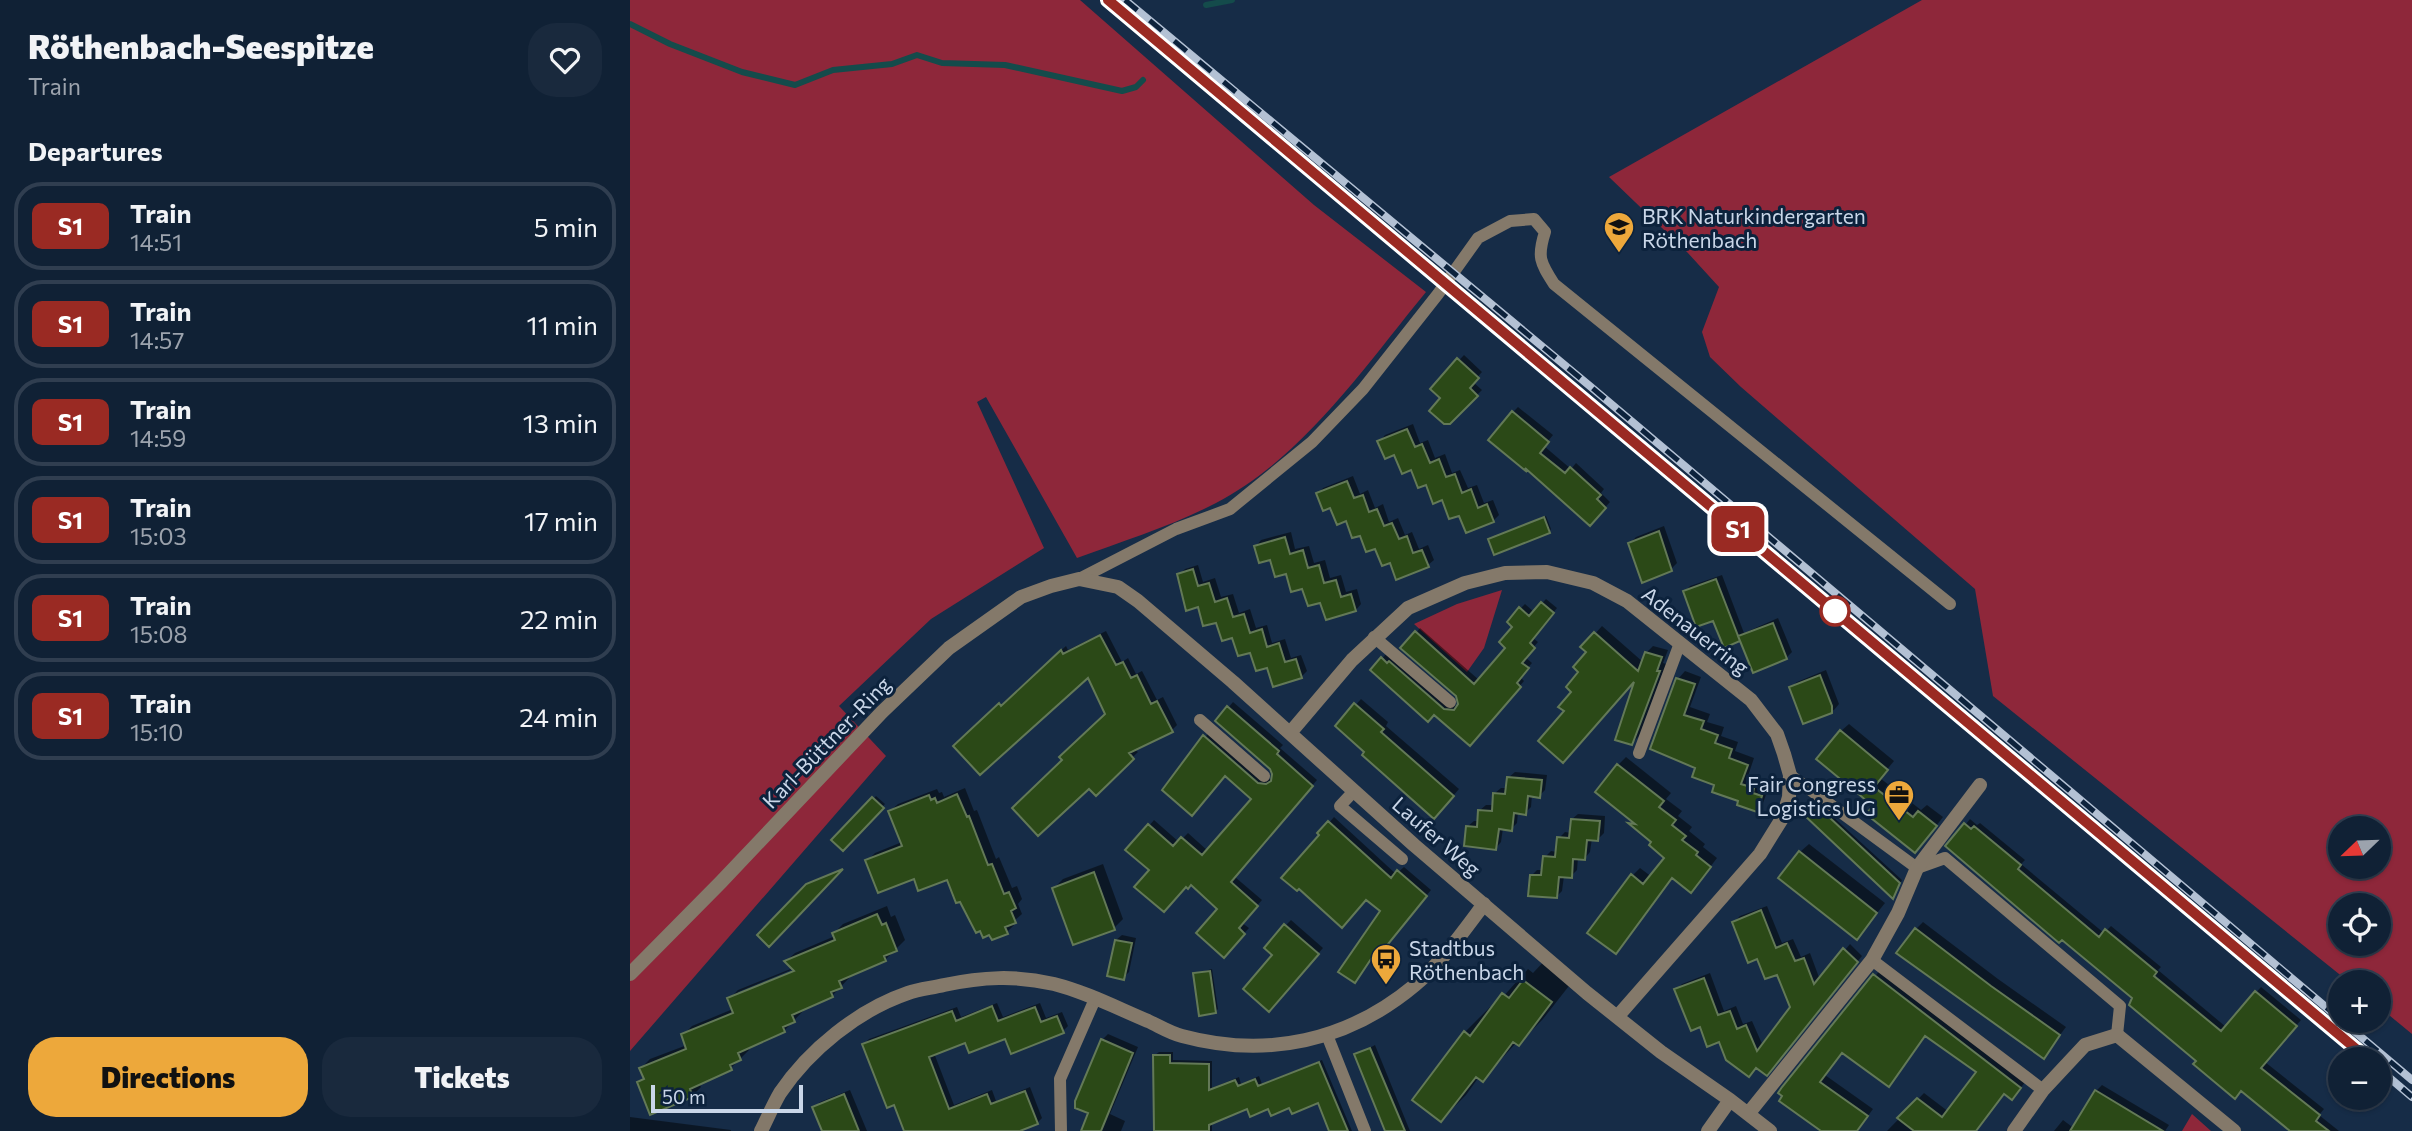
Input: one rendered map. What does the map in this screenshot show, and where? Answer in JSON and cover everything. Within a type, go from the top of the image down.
[{"type":"street","name":"Adenauerring","points":[[1290,733],[1374,636],[1408,608],[1435,594],[1494,575],[1526,571],[1547,572],[1592,583],[1627,601],[1751,700],[1777,734],[1790,775],[1789,797],[1783,817],[1760,854],[1616,1017]]},
{"type":"street","name":"Laufer Weg","points":[[1079,579],[1118,587],[1138,601],[1616,1017],[1770,1131]]},
{"type":"street","name":"Karl-Büttner-Ring","points":[[630,974],[882,712],[949,648],[1021,597],[1079,579]]},
{"type":"street","points":[[1748,1114],[1872,960],[1898,913],[1917,868],[1982,782]]},
{"type":"street","points":[[761,1131],[780,1094],[821,1046],[848,1025],[908,993],[975,978],[1011,977],[1054,984],[1181,1036],[1231,1044],[1280,1045],[1327,1035],[1366,1020],[1416,984],[1451,947],[1484,904]]},
{"type":"street","points":[[2014,1131],[2043,1090],[2085,1045],[2117,1035],[2234,1131]]},
{"type":"street","points":[[1708,1131],[1730,1100]]},
{"type":"lane","points":[[1079,579],[1176,529],[1230,509],[1312,442],[1363,389],[1438,294],[1478,238],[1510,221],[1534,219],[1545,232],[1540,250],[1541,264],[1555,284],[1950,604]]},
{"type":"lane","points":[[1374,636],[1450,702]]},
{"type":"lane","points":[[1639,753],[1680,643]]},
{"type":"lane","points":[[1200,720],[1264,776]]},
{"type":"lane","points":[[1790,775],[1917,868],[1945,858],[2120,1006],[2117,1035]]},
{"type":"lane","points":[[1354,791],[1340,806],[1402,859]]},
{"type":"lane","points":[[1872,960],[2043,1090]]},
{"type":"lane","points":[[1061,1131],[1060,1079],[1095,999]]},
{"type":"lane","points":[[1327,1035],[1365,1131]]},
{"type":"shaded area","points":[[630,0],[1080,0],[1314,205],[1426,292],[1331,408],[1305,436],[1248,484],[1182,519],[1077,558],[986,397],[977,402],[1044,548],[931,619],[839,706],[886,756],[630,1051]]},
{"type":"shaded area","points":[[1922,0],[2412,0],[2412,1034],[2391,1017],[2391,970],[2334,970],[1993,696],[1975,589],[1741,387],[1710,357],[1702,332],[1719,287],[1687,252],[1609,177]]},
{"type":"shaded area","points":[[1502,590],[1484,648],[1467,672],[1414,624],[1457,604]]},
{"type":"shaded area","points":[[2192,1114],[2211,1131],[2182,1131]]},
{"type":"building","points":[[1457,358],[1479,378],[1470,388],[1478,396],[1450,424],[1444,424],[1429,411],[1440,398],[1430,389]]},
{"type":"building","points":[[1512,411],[1549,442],[1540,453],[1565,473],[1570,467],[1601,495],[1597,499],[1606,508],[1590,526],[1525,468],[1527,472],[1488,440]]},
{"type":"building","points":[[1407,429],[1415,447],[1422,444],[1430,463],[1439,459],[1446,477],[1455,474],[1462,493],[1471,489],[1478,508],[1487,504],[1494,522],[1466,533],[1459,516],[1449,519],[1442,500],[1433,504],[1426,485],[1418,488],[1411,470],[1402,474],[1394,455],[1385,459],[1377,441]]},
{"type":"building","points":[[1347,481],[1354,498],[1363,495],[1369,512],[1377,509],[1384,526],[1392,523],[1399,539],[1407,536],[1413,553],[1422,550],[1429,567],[1396,580],[1390,563],[1382,566],[1375,549],[1366,552],[1360,536],[1352,538],[1346,521],[1337,525],[1330,508],[1323,511],[1316,493]]},
{"type":"building","points":[[1544,517],[1550,533],[1494,555],[1488,539]]},
{"type":"building","points":[[1659,531],[1672,571],[1642,583],[1628,543]]},
{"type":"building","points":[[1285,537],[1290,554],[1303,550],[1308,568],[1319,565],[1324,583],[1336,580],[1341,597],[1351,594],[1356,611],[1326,620],[1320,603],[1308,606],[1302,589],[1291,592],[1286,574],[1275,577],[1270,560],[1259,563],[1254,546]]},
{"type":"building","points":[[1193,569],[1198,586],[1209,583],[1215,602],[1227,598],[1233,617],[1244,614],[1250,633],[1262,629],[1267,647],[1279,643],[1285,662],[1296,659],[1302,678],[1273,687],[1267,668],[1256,671],[1250,653],[1238,656],[1232,638],[1222,641],[1216,623],[1203,626],[1198,607],[1186,611],[1177,574]]},
{"type":"building","points":[[1716,579],[1740,641],[1724,648],[1713,621],[1696,627],[1683,591]]},
{"type":"building","points":[[1541,602],[1554,613],[1530,643],[1535,648],[1522,663],[1529,668],[1517,683],[1521,687],[1470,746],[1434,715],[1428,722],[1370,670],[1381,657],[1444,709],[1454,710],[1458,704],[1456,696],[1400,648],[1415,631],[1474,684],[1505,648],[1499,642],[1512,627],[1507,622],[1519,607],[1529,616]]},
{"type":"building","points":[[1773,623],[1787,659],[1753,673],[1738,636]]},
{"type":"building","points":[[1594,632],[1638,671],[1645,652],[1662,657],[1657,671],[1660,671],[1632,745],[1615,740],[1634,682],[1563,763],[1538,741],[1564,711],[1558,707],[1571,692],[1566,687],[1578,672],[1573,667],[1586,652],[1580,647]]},
{"type":"building","points":[[1100,635],[1116,665],[1123,662],[1131,678],[1137,675],[1151,704],[1157,701],[1173,732],[1129,753],[1134,759],[1096,796],[1089,789],[1038,836],[1012,808],[1062,760],[1059,757],[1105,714],[1088,678],[980,775],[953,746],[1061,650],[1063,654]]},
{"type":"building","points":[[1820,675],[1832,706],[1832,713],[1803,724],[1789,687]]},
{"type":"building","points":[[1676,678],[1695,684],[1684,715],[1704,721],[1701,729],[1718,735],[1715,743],[1732,749],[1729,758],[1748,765],[1741,784],[1754,788],[1753,793],[1762,796],[1757,812],[1737,805],[1738,801],[1712,792],[1714,785],[1692,777],[1695,768],[1650,749]]},
{"type":"building","points":[[1354,703],[1384,729],[1381,732],[1454,796],[1434,819],[1362,755],[1364,752],[1335,726]]},
{"type":"building","points":[[1227,706],[1279,751],[1277,754],[1313,786],[1231,882],[1258,906],[1239,928],[1245,934],[1224,958],[1196,933],[1217,909],[1191,885],[1188,889],[1186,887],[1164,912],[1134,887],[1149,870],[1125,850],[1148,824],[1173,846],[1181,837],[1202,855],[1251,799],[1225,776],[1192,816],[1162,790],[1203,735],[1258,783],[1266,784],[1271,781],[1270,769],[1215,721]]},
{"type":"building","points":[[1840,730],[1888,770],[1874,787],[1913,817],[1918,811],[1937,826],[1915,853],[1866,814],[1873,806],[1816,759]]},
{"type":"building","points":[[1617,764],[1664,801],[1659,807],[1676,820],[1672,825],[1686,836],[1682,840],[1698,852],[1696,855],[1711,867],[1691,893],[1672,878],[1616,954],[1587,933],[1631,874],[1643,884],[1664,858],[1649,845],[1651,842],[1628,823],[1635,824],[1595,792]]},
{"type":"building","points":[[1507,777],[1542,780],[1540,798],[1528,796],[1526,815],[1514,813],[1512,831],[1499,829],[1496,850],[1464,846],[1466,826],[1477,827],[1478,810],[1492,811],[1493,793],[1505,794]]},
{"type":"building","points":[[957,794],[967,817],[969,816],[988,865],[992,864],[1004,894],[1009,892],[1016,908],[1011,911],[1016,923],[1005,927],[1008,934],[992,940],[989,935],[983,938],[980,931],[976,933],[960,902],[956,903],[947,880],[918,891],[914,879],[878,893],[865,860],[902,846],[888,811],[929,795],[931,800],[935,798],[937,803]]},
{"type":"building","points":[[872,797],[884,808],[843,851],[831,840]]},
{"type":"building","points":[[1815,804],[1900,883],[1893,899],[1804,815]]},
{"type":"building","points":[[1571,819],[1600,821],[1598,841],[1587,840],[1585,860],[1573,859],[1572,878],[1559,877],[1557,898],[1528,896],[1530,875],[1541,875],[1543,856],[1555,857],[1557,837],[1569,838]]},
{"type":"building","points":[[1328,821],[1391,878],[1397,870],[1427,896],[1376,959],[1373,956],[1355,983],[1338,972],[1380,911],[1366,900],[1342,928],[1299,889],[1297,891],[1281,878]]},
{"type":"building","points":[[1964,823],[1971,829],[1974,826],[2021,865],[2018,869],[2099,937],[2105,929],[2157,972],[2154,976],[2221,1031],[2255,991],[2297,1026],[2261,1068],[2320,1115],[2316,1121],[2329,1131],[2290,1131],[2241,1091],[2235,1099],[2193,1064],[2196,1061],[2129,1005],[2132,998],[2062,940],[2059,943],[1945,846]]},
{"type":"building","points":[[1799,851],[1877,913],[1857,940],[1778,878]]},
{"type":"building","points":[[843,869],[769,947],[757,935],[806,884]]},
{"type":"building","points":[[1094,872],[1115,930],[1073,945],[1052,888]]},
{"type":"building","points":[[1761,910],[1776,948],[1787,943],[1795,961],[1804,958],[1814,984],[1843,948],[1858,962],[1767,1076],[1756,1068],[1749,1077],[1726,1060],[1719,1042],[1707,1047],[1700,1027],[1691,1031],[1674,989],[1704,978],[1718,1015],[1730,1011],[1737,1029],[1746,1025],[1757,1051],[1790,1007],[1777,975],[1765,979],[1757,959],[1748,963],[1732,922]]},
{"type":"building","points":[[877,914],[882,925],[886,923],[897,951],[884,956],[886,961],[839,981],[842,988],[831,992],[833,997],[792,1015],[795,1022],[783,1027],[785,1032],[738,1053],[741,1060],[730,1065],[732,1070],[690,1089],[693,1097],[650,1115],[637,1082],[644,1079],[639,1068],[686,1049],[681,1034],[733,1013],[727,998],[794,971],[784,961],[835,940],[832,933]]},
{"type":"building","points":[[1284,924],[1319,954],[1269,1012],[1243,989],[1272,955],[1264,948]]},
{"type":"building","points":[[1915,928],[2060,1035],[2044,1059],[1896,953]]},
{"type":"building","points":[[1115,940],[1132,943],[1124,980],[1107,976]]},
{"type":"building","points":[[1210,971],[1216,1013],[1199,1016],[1193,973]]},
{"type":"building","points":[[1873,974],[2021,1088],[2012,1100],[2004,1094],[1976,1131],[1914,1131],[1897,1118],[1917,1098],[1942,1117],[1976,1072],[1925,1036],[1889,1087],[1842,1053],[1820,1082],[1868,1116],[1857,1131],[1821,1131],[1779,1101],[1782,1096],[1778,1093],[1782,1087]]},
{"type":"building","points":[[1523,980],[1552,1002],[1519,1046],[1513,1042],[1483,1082],[1476,1077],[1441,1122],[1412,1100],[1464,1031],[1470,1036],[1502,993],[1509,998]]},
{"type":"building","points":[[992,1006],[998,1021],[1035,1007],[1041,1022],[1057,1016],[1064,1033],[1011,1054],[1005,1039],[969,1053],[965,1043],[929,1057],[949,1109],[987,1094],[991,1104],[1025,1091],[1038,1124],[1020,1131],[904,1131],[894,1105],[887,1108],[862,1044],[952,1011],[956,1021]]},
{"type":"building","points":[[1101,1039],[1133,1053],[1101,1131],[1081,1131],[1088,1113],[1075,1108],[1075,1101]]},
{"type":"building","points":[[1370,1048],[1405,1131],[1385,1131],[1354,1054]]},
{"type":"building","points":[[1153,1055],[1170,1055],[1170,1063],[1209,1064],[1209,1090],[1235,1080],[1238,1086],[1255,1079],[1258,1086],[1319,1062],[1348,1131],[1329,1131],[1318,1103],[1292,1114],[1289,1108],[1271,1116],[1268,1109],[1250,1117],[1247,1109],[1209,1125],[1209,1131],[1154,1131]]},
{"type":"building","points":[[2095,1090],[2163,1131],[2070,1131]]},
{"type":"building","points":[[844,1094],[859,1131],[822,1131],[812,1107]]},
{"type":"waterway","points":[[1206,5],[1232,0]]},
{"type":"waterway","points":[[630,24],[670,44],[742,72],[795,85],[833,70],[892,64],[917,55],[942,63],[1005,65],[1122,91],[1136,87],[1143,80]]},
{"type":"railway","points":[[1108,0],[2354,1047]]},
{"type":"railway","points":[[1125,0],[1591,387],[2328,1009]]},
{"type":"railway","points":[[2356,1033],[2412,1080]]},
{"type":"railway","points":[[2391,1079],[2412,1097]]},
{"type":"train","name":"S1","points":[[1108,0],[2354,1047]]},
{"type":"place","name":"BRK Naturkindergarten Röthenbach","points":[[1619,254]]},
{"type":"place","name":"Fair Congress Logistics UG","points":[[1899,822]]},
{"type":"place","name":"Stadtbus Röthenbach","points":[[1386,986]]}]
